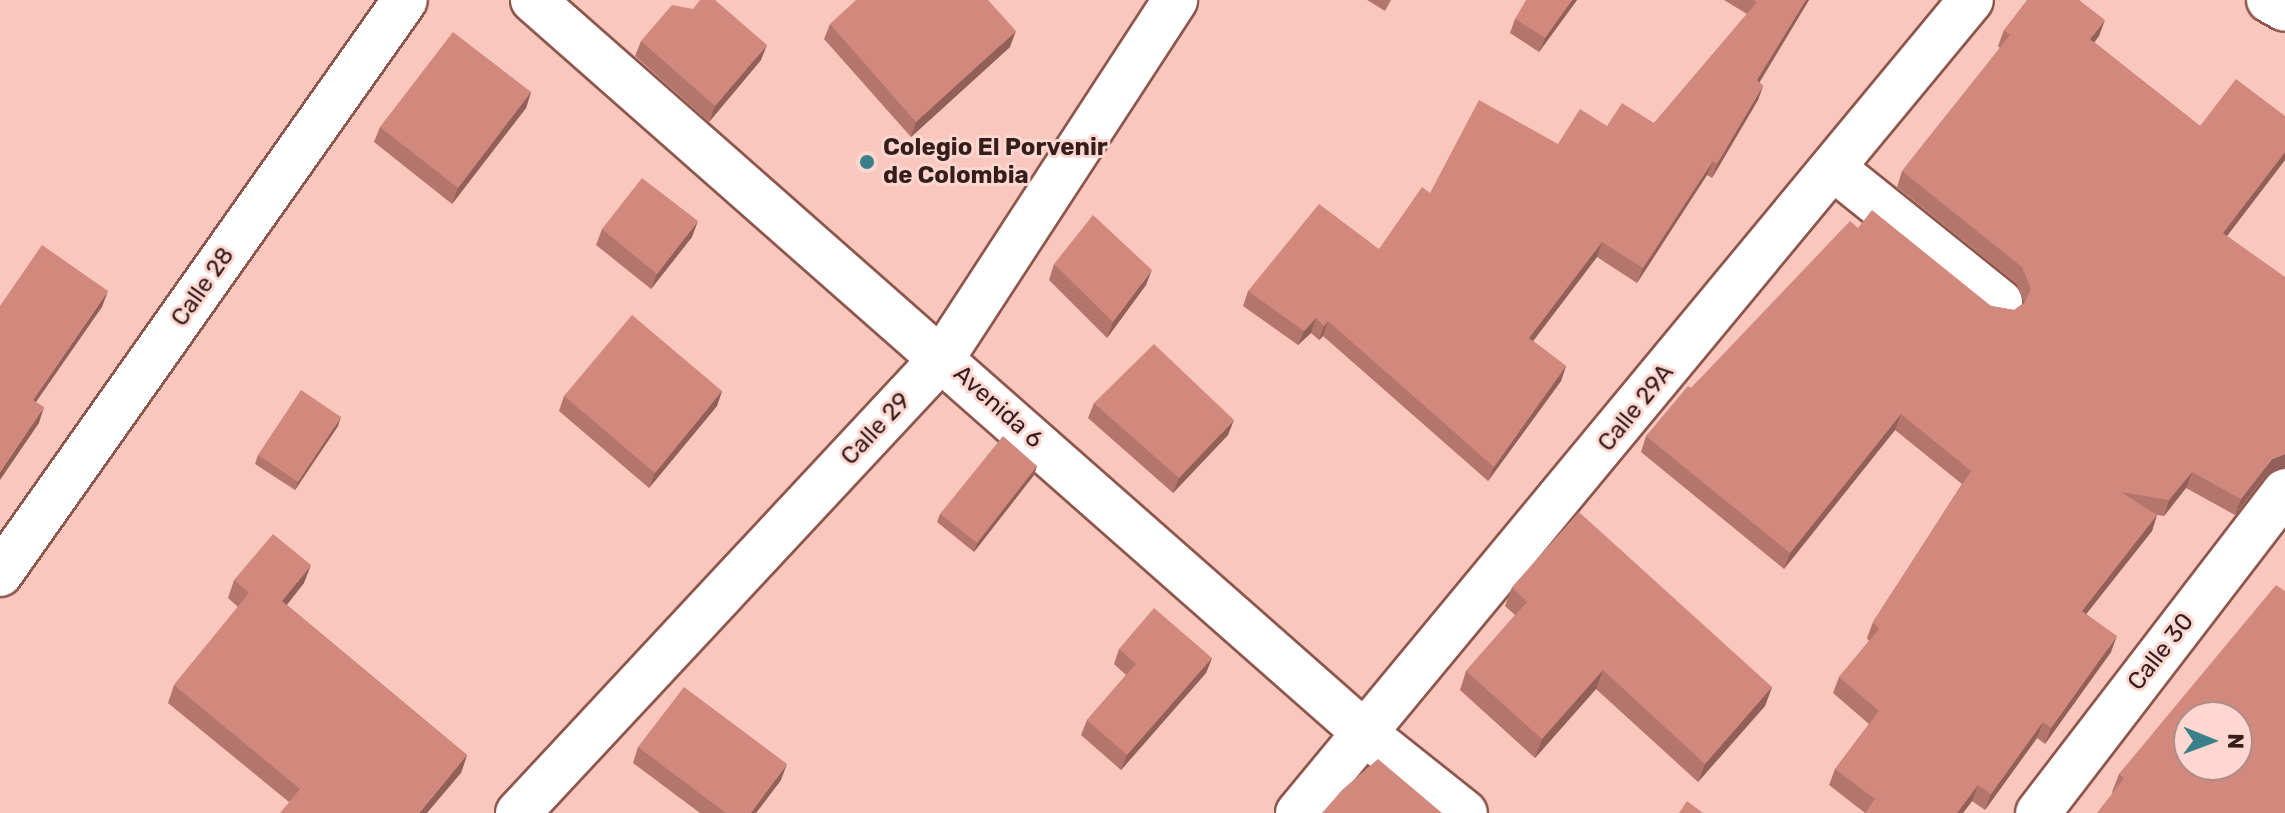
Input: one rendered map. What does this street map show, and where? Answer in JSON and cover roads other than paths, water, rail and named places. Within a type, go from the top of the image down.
[{"type":"street","name":"Calle 28","points":[[0,574],[405,0]]},
{"type":"street","name":"Avenida 6","points":[[533,0],[1367,735],[1465,813]]},
{"type":"street","name":"Calle 29","points":[[518,813],[942,358],[1175,0]]},
{"type":"street","name":"Calle 29A","points":[[1298,813],[1367,735],[1971,0]]},
{"type":"street","points":[[2269,0],[2285,9]]},
{"type":"street","points":[[1833,168],[2000,302]]},
{"type":"street","name":"Calle 30","points":[[2038,813],[2285,491]]},
{"type":"place","name":"Colegio El Porvenir de Colombia","points":[[867,162]]}]
